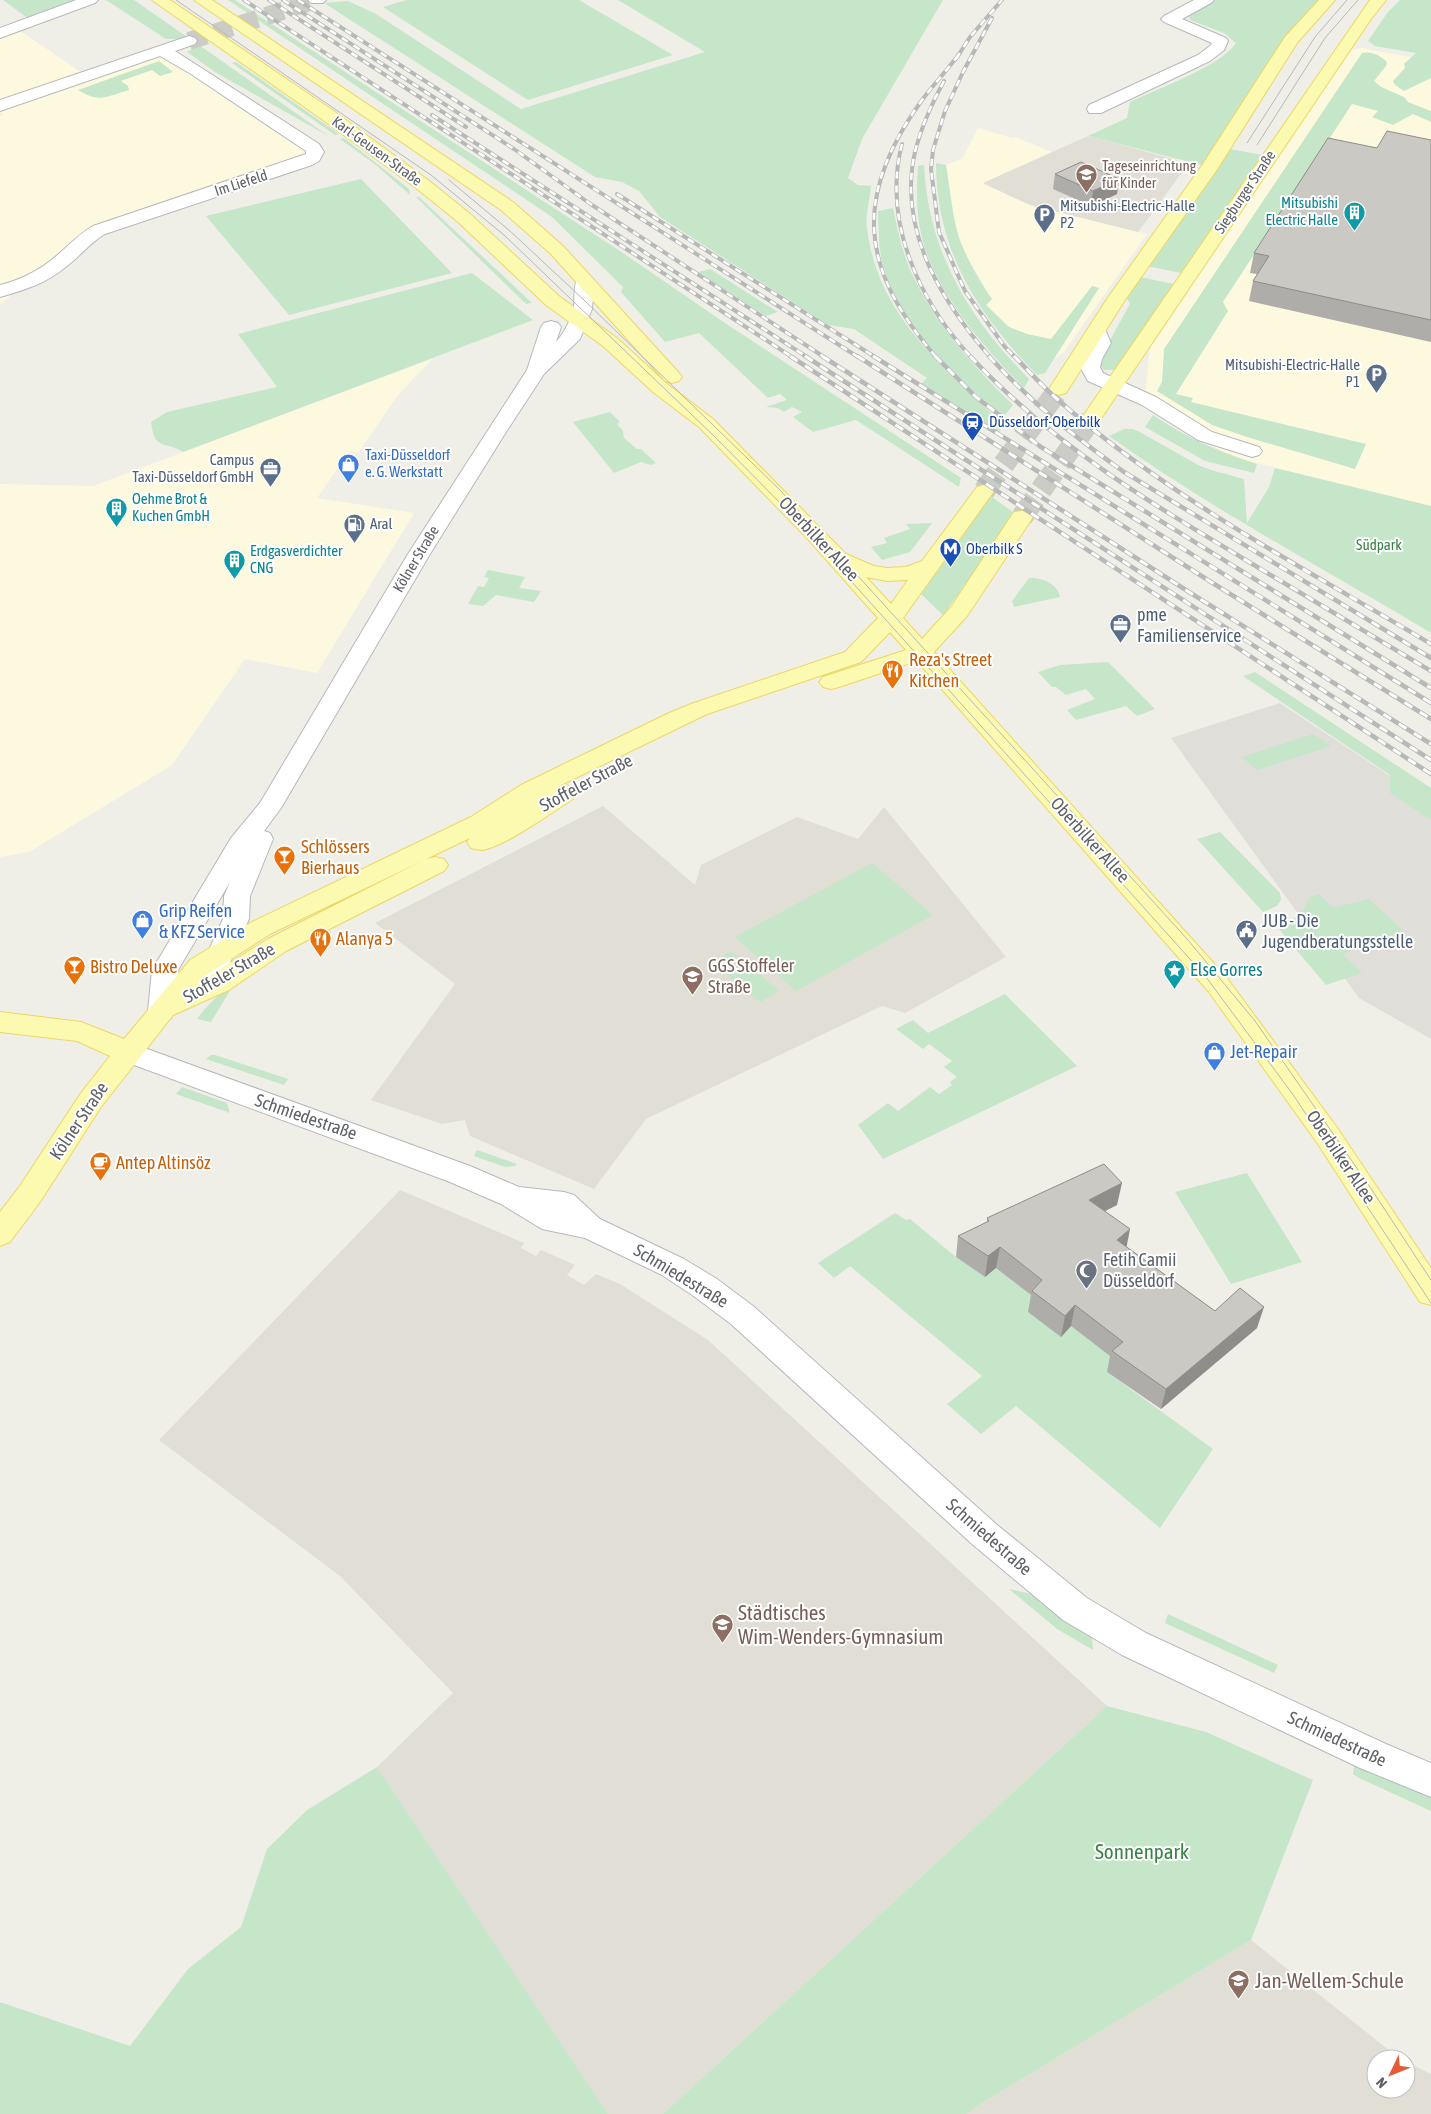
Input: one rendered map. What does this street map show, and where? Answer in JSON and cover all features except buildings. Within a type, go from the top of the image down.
[{"type":"main road","name":"Karl-Geusen-Straße","points":[[160,0],[330,116],[422,184],[463,217],[553,301],[610,342]]},
{"type":"main road","name":"Karl-Geusen-Straße","points":[[202,0],[500,201],[540,234],[629,330]]},
{"type":"main road","points":[[1059,389],[1123,288],[1209,168],[1291,40],[1327,0]]},
{"type":"main road","name":"Siegburger Straße","points":[[1091,418],[1365,16],[1378,0]]},
{"type":"main road","points":[[422,184],[449,217],[548,313],[551,327]]},
{"type":"main road","name":"Oberbilker Allee","points":[[629,330],[690,395],[706,423]]},
{"type":"main road","name":"Oberbilker Allee","points":[[610,342],[660,388],[706,423],[768,484],[922,652],[1218,985],[1260,1039],[1331,1140],[1431,1293]]},
{"type":"main road","points":[[891,618],[984,491]]},
{"type":"main road","points":[[922,652],[959,611],[1022,517]]},
{"type":"main road","points":[[835,556],[855,566],[886,575],[906,575],[932,564]]},
{"type":"main road","name":"Stoffeler Straße","points":[[221,953],[261,928],[480,823],[530,792],[675,719],[699,709],[853,658],[891,618]]},
{"type":"main road","name":"Stoffeler Straße","points":[[161,1010],[220,982],[252,960],[277,946],[490,837],[516,823],[552,799],[663,742],[736,714],[922,652]]},
{"type":"main road","name":"Kölner Straße","points":[[0,1234],[30,1194],[90,1100],[161,1010]]},
{"type":"main road","points":[[0,1022],[81,1032],[128,1052]]},
{"type":"street","points":[[0,33],[90,0]]},
{"type":"street","points":[[1095,109],[1204,58],[1218,47],[1221,44],[1220,41],[1212,35],[1168,19],[1206,0]]},
{"type":"street","points":[[0,106],[189,42]]},
{"type":"street","name":"Im Liefeld","points":[[0,291],[27,284],[44,275],[90,235],[99,230],[306,161],[313,156],[315,152],[306,144],[197,71],[169,54],[160,51]]},
{"type":"street","points":[[579,321],[584,300],[585,282]]},
{"type":"street","name":"Kölner Straße","points":[[161,1010],[165,970],[240,844],[269,808],[439,521],[537,370],[570,339],[579,321]]},
{"type":"street","points":[[537,370],[551,327]]},
{"type":"street","points":[[1097,331],[1101,343],[1092,359],[1091,373],[1102,381],[1149,401],[1205,436],[1252,451]]},
{"type":"street","points":[[570,339],[610,342]]},
{"type":"street","points":[[1059,389],[1067,384],[1078,382],[1114,385]]},
{"type":"street","name":"Kölner Straße","points":[[161,1010],[211,976],[236,919],[237,896],[245,873],[258,849],[269,808]]},
{"type":"street","points":[[236,919],[261,928]]},
{"type":"street","name":"Schmiedestraße","points":[[128,1052],[444,1168],[511,1196],[552,1221],[590,1228],[673,1267],[728,1304],[984,1534],[1075,1609],[1134,1644],[1373,1756],[1431,1780]]},
{"type":"shaded area","points":[[19,30],[82,73],[158,52],[312,152],[98,229],[0,304],[0,116],[3,114],[0,112],[0,33]]},
{"type":"shaded area","points":[[1361,48],[1431,61],[1431,506],[1232,457],[1187,431],[1145,397],[1150,346],[1348,51]]},
{"type":"shaded area","name":"Mitsubishi-Electric-Halle P2","points":[[978,128],[1012,138],[1015,137],[1052,152],[983,184],[1030,205],[1147,234],[1064,352],[1051,361],[1027,334],[1009,327],[986,305],[991,299],[959,238],[946,165],[962,159]]},
{"type":"shaded area","name":"Tageseinrichtung für Kinder","points":[[1088,136],[1177,160],[1182,167],[1183,171],[1138,232],[1030,205],[983,183]]},
{"type":"shaded area","points":[[432,359],[398,395],[358,453],[350,451],[317,498],[414,513],[317,673],[245,659],[172,765],[29,852],[0,857],[0,484],[93,486]]},
{"type":"shaded area","points":[[1280,703],[1431,803],[1431,1039],[1359,998],[1171,738]]},
{"type":"shaded area","name":"GGS Stoffeler Straße","points":[[603,806],[695,885],[701,865],[797,817],[858,839],[884,807],[1006,957],[905,1013],[882,1006],[646,1119],[594,1189],[470,1136],[465,1120],[442,1124],[371,1100],[455,984],[375,923]]},
{"type":"shaded area","name":"Städtisches Wim-Wenders-Gymnasium","points":[[400,1190],[524,1243],[521,1248],[536,1256],[541,1250],[575,1265],[567,1275],[584,1285],[596,1274],[620,1284],[708,1340],[1107,1706],[663,2114],[608,2114],[377,1767],[453,1693],[340,1576],[159,1440]]},
{"type":"shaded area","name":"Jan-Wellem-Schule","points":[[1251,1940],[1387,2049],[1366,2049],[1366,2099],[1416,2099],[1416,2067],[1431,2074],[1431,2114],[967,2114],[982,2103]]},
{"type":"green space","points":[[3,0],[86,0],[29,19]]},
{"type":"green space","points":[[106,0],[134,0],[190,39],[166,39]]},
{"type":"green space","points":[[228,0],[235,0],[620,251],[725,323],[961,478],[959,487],[856,420],[813,432],[793,417],[802,412],[792,407],[784,412],[778,408],[766,407],[787,400],[780,394],[768,398],[699,333],[665,342],[621,292],[623,287],[552,217]]},
{"type":"green space","points":[[407,0],[579,0],[673,55],[528,100],[383,7]]},
{"type":"green space","points":[[618,0],[943,0],[862,139],[848,178],[858,185],[871,186],[867,212],[867,228],[873,259],[884,288],[899,314],[937,361],[1004,425],[998,433],[921,384],[927,378],[854,329],[828,325],[660,217],[639,191],[622,182],[595,177],[324,3],[348,1],[376,14],[521,109],[705,52]]},
{"type":"green space","points":[[1215,0],[1319,0],[1279,46],[1202,165],[1088,136],[1127,118],[1130,102],[1188,76],[1228,52],[1236,43],[1224,33],[1190,20],[1188,13]]},
{"type":"green space","points":[[1400,0],[1431,0],[1431,78],[1404,91],[1395,85],[1393,81],[1405,68],[1404,64],[1416,53],[1375,46],[1368,41],[1388,12]]},
{"type":"green space","points":[[199,45],[330,137],[215,72],[187,52]]},
{"type":"green space","points":[[1362,53],[1375,54],[1387,62],[1374,81],[1381,87],[1404,97],[1408,102],[1431,111],[1431,122],[1413,114],[1393,125],[1372,117],[1378,111],[1352,104],[1223,302],[1228,311],[1176,394],[1193,398],[1191,402],[1366,444],[1355,469],[1212,425],[1157,391],[1162,382],[1164,349]]},
{"type":"green space","points":[[159,61],[173,72],[160,76],[152,70],[121,81],[128,86],[129,90],[103,98],[97,98],[78,90]]},
{"type":"green space","points":[[236,62],[339,134],[335,135],[232,63]]},
{"type":"green space","points":[[344,138],[409,189],[410,195],[376,165],[340,139]]},
{"type":"green space","points":[[1230,149],[1262,155],[1181,273],[1147,266]]},
{"type":"green space","points":[[936,163],[946,165],[959,238],[982,285],[992,299],[986,305],[1009,327],[1027,334],[1051,339],[1092,286],[1099,288],[1045,373],[1037,375],[996,329],[964,279],[952,252],[943,224],[938,195]]},
{"type":"green space","points":[[924,165],[930,211],[943,254],[952,275],[975,315],[989,334],[1029,379],[1024,388],[978,338],[964,319],[938,279],[929,259],[920,229],[917,202],[918,166]]},
{"type":"green space","points":[[361,179],[452,273],[289,315],[206,216]]},
{"type":"green space","points":[[416,197],[419,197],[532,303],[526,304]]},
{"type":"green space","points":[[893,208],[907,262],[914,278],[934,313],[958,346],[1013,405],[1004,416],[967,386],[950,369],[917,332],[904,312],[884,268],[880,247],[878,211]]},
{"type":"green space","points":[[710,269],[778,312],[766,316],[698,272]]},
{"type":"green space","points":[[472,273],[533,320],[183,452],[161,444],[155,438],[151,422],[167,412],[277,387],[238,334]]},
{"type":"green space","points":[[1140,277],[1174,284],[1114,370],[1104,370],[1099,364],[1099,360],[1130,304],[1126,296]]},
{"type":"green space","points":[[610,412],[620,422],[617,424],[623,431],[624,438],[637,449],[641,449],[656,463],[651,465],[641,462],[614,473],[573,422]]},
{"type":"green space","points":[[1153,415],[1204,444],[1257,464],[1254,473],[1205,461],[1145,427]]},
{"type":"green space","name":"Südpark","points":[[1124,429],[1133,429],[1140,432],[1198,465],[1244,479],[1247,523],[1269,487],[1275,468],[1431,506],[1431,633],[1227,513],[1109,436]]},
{"type":"green space","points":[[989,495],[1013,512],[987,555],[943,615],[921,594],[957,545]]},
{"type":"green space","points":[[932,523],[910,552],[882,560],[871,547],[887,543],[884,538],[910,529],[906,524]]},
{"type":"green space","points":[[488,570],[525,577],[519,588],[541,591],[534,602],[496,595],[483,606],[468,604],[478,586],[484,587],[489,578],[484,577]]},
{"type":"green space","points":[[1029,578],[1048,582],[1056,588],[1060,597],[1014,607],[1012,601]]},
{"type":"green space","points":[[1108,662],[1155,709],[1137,716],[1126,706],[1076,720],[1067,710],[1095,699],[1086,689],[1066,695],[1056,687],[1052,687],[1038,672],[1060,665]]},
{"type":"green space","points":[[1255,672],[1431,788],[1431,820],[1390,793],[1390,775],[1243,676]]},
{"type":"green space","points":[[1313,734],[1331,746],[1257,770],[1242,757]]},
{"type":"green space","points":[[1220,832],[1280,893],[1281,900],[1277,906],[1263,912],[1197,839]]},
{"type":"green space","points":[[872,863],[933,915],[796,991],[735,937]]},
{"type":"green space","points":[[1319,894],[1333,908],[1369,899],[1403,931],[1342,954],[1362,973],[1326,985],[1278,928],[1297,916],[1305,907],[1310,897]]},
{"type":"green space","points":[[731,951],[779,991],[760,1002],[712,962]]},
{"type":"green space","points":[[231,989],[211,1022],[197,1019],[217,997]]},
{"type":"green space","points":[[1005,994],[1077,1066],[883,1159],[858,1125],[888,1103],[898,1111],[930,1087],[939,1094],[952,1085],[950,1082],[957,1077],[944,1067],[952,1061],[929,1044],[923,1049],[896,1029],[913,1020],[928,1033]]},
{"type":"green space","points":[[211,1055],[288,1079],[284,1085],[206,1059]]},
{"type":"green space","points":[[182,1087],[227,1103],[230,1113],[176,1094]]},
{"type":"green space","points":[[477,1150],[517,1164],[505,1167],[474,1156]]},
{"type":"green space","points":[[1247,1173],[1302,1262],[1231,1284],[1175,1192]]},
{"type":"green space","points":[[895,1213],[906,1220],[910,1219],[956,1257],[985,1277],[997,1268],[1038,1301],[1061,1336],[1071,1326],[1119,1362],[1107,1372],[1213,1449],[1160,1528],[1016,1406],[981,1434],[947,1404],[982,1376],[850,1266],[834,1278],[818,1263]]},
{"type":"green space","points":[[1009,1589],[1032,1594],[1092,1637],[1093,1650],[1057,1629]]},
{"type":"green space","points":[[1168,1614],[1278,1665],[1274,1673],[1165,1623]]},
{"type":"green space","name":"Sonnenpark","points":[[1107,1706],[1206,1732],[1313,1780],[1251,1940],[982,2103],[967,2114],[663,2114]]},
{"type":"green space","points":[[1360,1766],[1431,1798],[1431,1811],[1359,1778],[1353,1774],[1354,1767]]},
{"type":"green space","points":[[377,1767],[608,2114],[0,2114],[0,2002],[130,2046],[188,1969],[241,1927],[267,1849],[307,1810]]},
{"type":"tunnel","points":[[189,41],[316,0]]},
{"type":"tunnel","points":[[984,491],[1059,389]]},
{"type":"tunnel","points":[[1022,517],[1091,419]]},
{"type":"tram line","points":[[176,0],[431,175],[504,235],[714,436],[791,514],[1206,977],[1294,1096],[1431,1303]]},
{"type":"tram line","points":[[1247,143],[1315,37],[1347,0]]},
{"type":"tram line","points":[[1257,145],[1325,38],[1358,0]]},
{"type":"tram line","points":[[449,180],[510,231],[584,300],[780,490],[1188,940],[1255,1021],[1370,1187],[1431,1280]]},
{"type":"railway","points":[[244,0],[792,357]]},
{"type":"railway","points":[[269,0],[466,127]]},
{"type":"railway","points":[[283,0],[514,149],[589,203],[824,357]]},
{"type":"railway","points":[[298,0],[858,357]]},
{"type":"railway","points":[[959,54],[970,37],[1002,0]]},
{"type":"railway","points":[[992,18],[963,72],[945,111],[933,150],[931,169],[939,232],[965,291],[1005,347],[1014,356]]},
{"type":"railway","points":[[936,357],[911,325],[892,293],[880,263],[874,232],[876,201],[884,169],[899,135],[922,100],[959,54]]},
{"type":"railway","points":[[956,59],[959,54]]},
{"type":"railway","points":[[944,81],[925,120],[915,151],[911,189],[914,216],[920,242],[942,292],[957,315],[990,357]]},
{"type":"railway","points":[[432,115],[807,357]]},
{"type":"railway","points":[[902,144],[897,173],[897,202],[901,230],[910,258],[921,285],[935,311],[971,357]]},
{"type":"railway","points":[[617,194],[875,357]]},
{"type":"railway","points":[[790,356],[1431,774]]},
{"type":"railway","points":[[805,356],[1431,760]]},
{"type":"railway","points":[[822,356],[1189,592],[1431,744]]},
{"type":"railway","points":[[857,356],[1211,582],[1431,719]]},
{"type":"railway","points":[[873,356],[1431,703]]},
{"type":"railway","points":[[970,356],[1001,388],[1034,417],[1102,469],[1211,539],[1431,671]]},
{"type":"railway","points":[[989,356],[1053,418],[1124,472],[1431,658]]},
{"type":"railway","points":[[1014,356],[1057,399],[1100,435],[1191,500],[1286,559],[1431,644]]},
{"type":"railway","points":[[936,357],[976,397],[1041,447],[1431,688]]},
{"type":"place","name":"Tageseinrichtung für Kinder","points":[[1086,194]]},
{"type":"place","name":"Mitsubishi Electric Halle","points":[[1354,231]]},
{"type":"place","name":"Mitsubishi-Electric-Halle P2","points":[[1044,234]]},
{"type":"place","name":"Mitsubishi-Electric-Halle P1","points":[[1376,393]]},
{"type":"place","name":"Düsseldorf-Oberbilk","points":[[973,441]]},
{"type":"place","name":"Taxi-Düsseldorf e. G. Werkstatt","points":[[349,483]]},
{"type":"place","name":"Campus Taxi-Düsseldorf GmbH","points":[[270,488]]},
{"type":"place","name":"Oehme Brot & Kuchen GmbH","points":[[116,527]]},
{"type":"place","name":"Aral","points":[[354,543]]},
{"type":"place","name":"Oberbilk S","points":[[950,568]]},
{"type":"place","name":"Erdgasverdichter CNG","points":[[234,579]]},
{"type":"place","name":"pme Familienservice","points":[[1121,644]]},
{"type":"place","name":"Reza's Street Kitchen","points":[[893,689]]},
{"type":"place","name":"Schlössers Bierhaus","points":[[285,876]]},
{"type":"place","name":"Grip Reifen & KFZ Service","points":[[143,940]]},
{"type":"place","name":"JUB - Die Jugendberatungsstelle","points":[[1246,950]]},
{"type":"place","name":"Alanya 5","points":[[320,958]]},
{"type":"place","name":"Bistro Deluxe","points":[[74,986]]},
{"type":"place","name":"Else Gorres","points":[[1174,989]]},
{"type":"place","name":"GGS Stoffeler Straße","points":[[692,995]]},
{"type":"place","name":"Jet-Repair","points":[[1214,1071]]},
{"type":"place","name":"Antep Altinsöz","points":[[100,1182]]},
{"type":"place","name":"Fetih Camii Düsseldorf","points":[[1087,1289]]},
{"type":"place","name":"Städtisches Wim-Wenders-Gymnasium","points":[[722,1644]]},
{"type":"place","name":"Jan-Wellem-Schule","points":[[1239,2000]]}]
